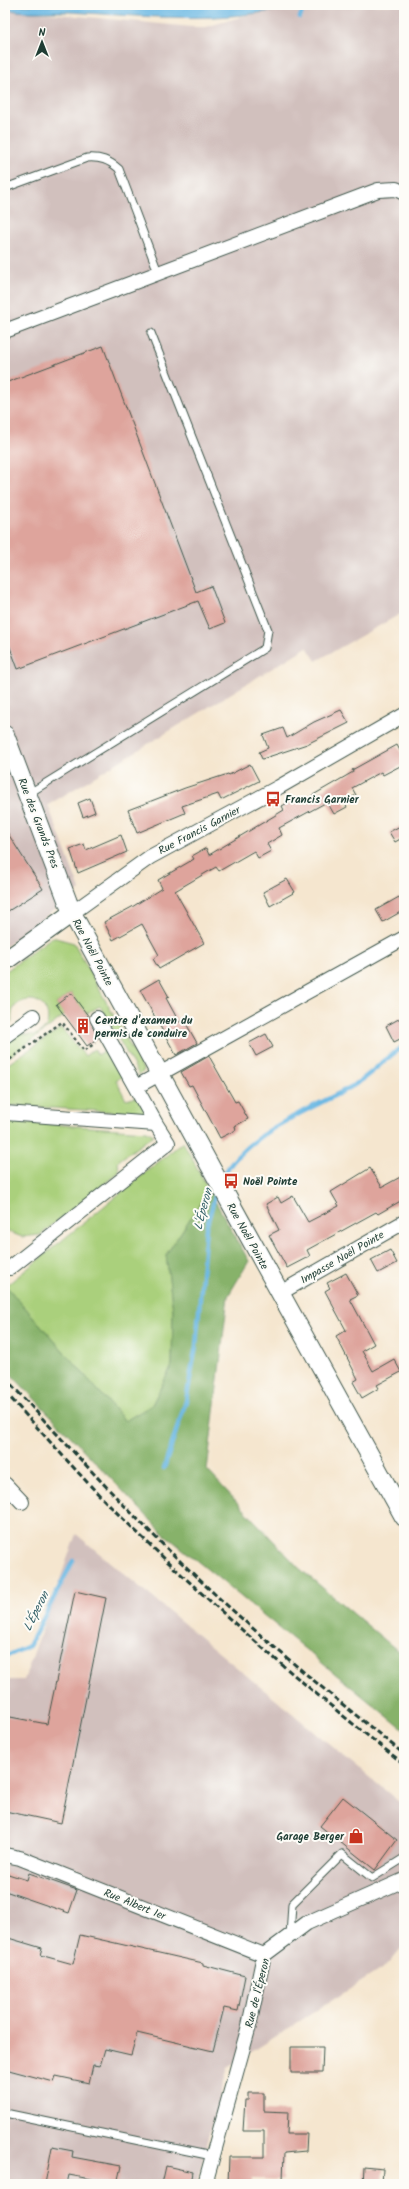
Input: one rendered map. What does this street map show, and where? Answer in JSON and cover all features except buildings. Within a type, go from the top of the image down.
[{"type":"street","points":[[5,331],[378,190],[396,189],[404,193]]},
{"type":"street","name":"Rue Francis Garnier","points":[[5,961],[150,857],[279,787],[404,715]]},
{"type":"street","name":"Rue des Grands Pres","points":[[5,735],[72,913]]},
{"type":"street","name":"Rue Noël Pointe","points":[[72,913],[219,1183],[404,1517]]},
{"type":"street","points":[[136,1088],[404,938]]},
{"type":"street","points":[[5,1036],[33,1016]]},
{"type":"street","points":[[10,1268],[168,1143],[97,1018]]},
{"type":"street","points":[[5,1113],[156,1124]]},
{"type":"street","name":"Impasse Noël Pointe","points":[[280,1293],[404,1222]]},
{"type":"street","points":[[5,1484],[22,1502]]},
{"type":"street","name":"Rue Albert 1er","points":[[5,1855],[20,1858],[264,1955]]},
{"type":"street","name":"Rue de l'Éperon","points":[[205,2184],[249,2026],[264,1955],[307,1923],[404,1880]]},
{"type":"lane","points":[[5,188],[87,158],[98,157],[112,163],[119,169],[158,272]]},
{"type":"lane","points":[[28,794],[265,648],[268,630],[151,333]]},
{"type":"lane","points":[[290,1936],[292,1904],[342,1854],[372,1878],[404,1858]]},
{"type":"lane","points":[[5,2112],[212,2156]]},
{"type":"path","points":[[5,1063],[62,1022],[84,1051],[106,1034]]},
{"type":"shaded area","points":[[283,5],[404,5],[404,612],[316,661],[307,647],[48,805],[80,890],[5,947],[5,9],[202,28]]},
{"type":"shaded area","points":[[76,1534],[404,1806],[404,1945],[386,1966],[228,2067],[196,2184],[5,2184],[5,1680],[24,1680]]},
{"type":"green space","points":[[52,937],[74,943],[144,1071],[139,1075],[100,1006],[86,1014],[71,993],[56,1004],[65,1015],[5,1060],[5,1041],[17,1033],[35,1035],[43,1031],[47,1025],[48,1018],[42,1005],[36,1001],[28,1000],[19,1003],[13,1009],[12,1022],[5,1028],[5,972]]},
{"type":"green space","points":[[61,1028],[85,1056],[94,1049],[98,1055],[110,1047],[126,1075],[116,1080],[126,1100],[137,1097],[148,1114],[5,1105],[5,1066]]},
{"type":"green space","points":[[5,1121],[146,1131],[154,1135],[118,1161],[119,1172],[40,1235],[22,1237],[5,1230]]},
{"type":"green space","points":[[183,1142],[209,1190],[166,1255],[173,1310],[172,1365],[152,1405],[125,1421],[6,1286]]},
{"type":"green space","points":[[209,1190],[249,1261],[228,1296],[207,1470],[299,1568],[404,1656],[404,1730],[163,1533],[5,1368],[6,1286],[125,1421],[152,1405],[172,1365],[173,1310],[166,1255]]},
{"type":"water","points":[[5,5],[298,5],[242,15],[184,18],[68,12],[13,11],[5,9]]},
{"type":"waterway","points":[[300,17],[305,5]]},
{"type":"waterway","name":"L'Éperon","points":[[222,1179],[232,1162],[262,1135],[354,1085],[404,1046]]},
{"type":"waterway","name":"L'Éperon","points":[[164,1468],[186,1401],[196,1346],[206,1228],[217,1189]]},
{"type":"waterway","name":"L'Éperon","points":[[5,1657],[29,1646],[73,1561]]},
{"type":"railway","points":[[5,1378],[92,1472],[159,1541],[236,1613],[291,1661],[404,1754]]},
{"type":"railway","points":[[5,1392],[107,1503],[178,1572],[289,1671],[404,1764]]},
{"type":"place","name":"Francis Garnier","points":[[273,799]]},
{"type":"place","name":"Centre d'examen du permis de conduire","points":[[83,1026]]},
{"type":"place","name":"Noël Pointe","points":[[231,1181]]},
{"type":"place","name":"Garage Berger","points":[[356,1836]]}]
